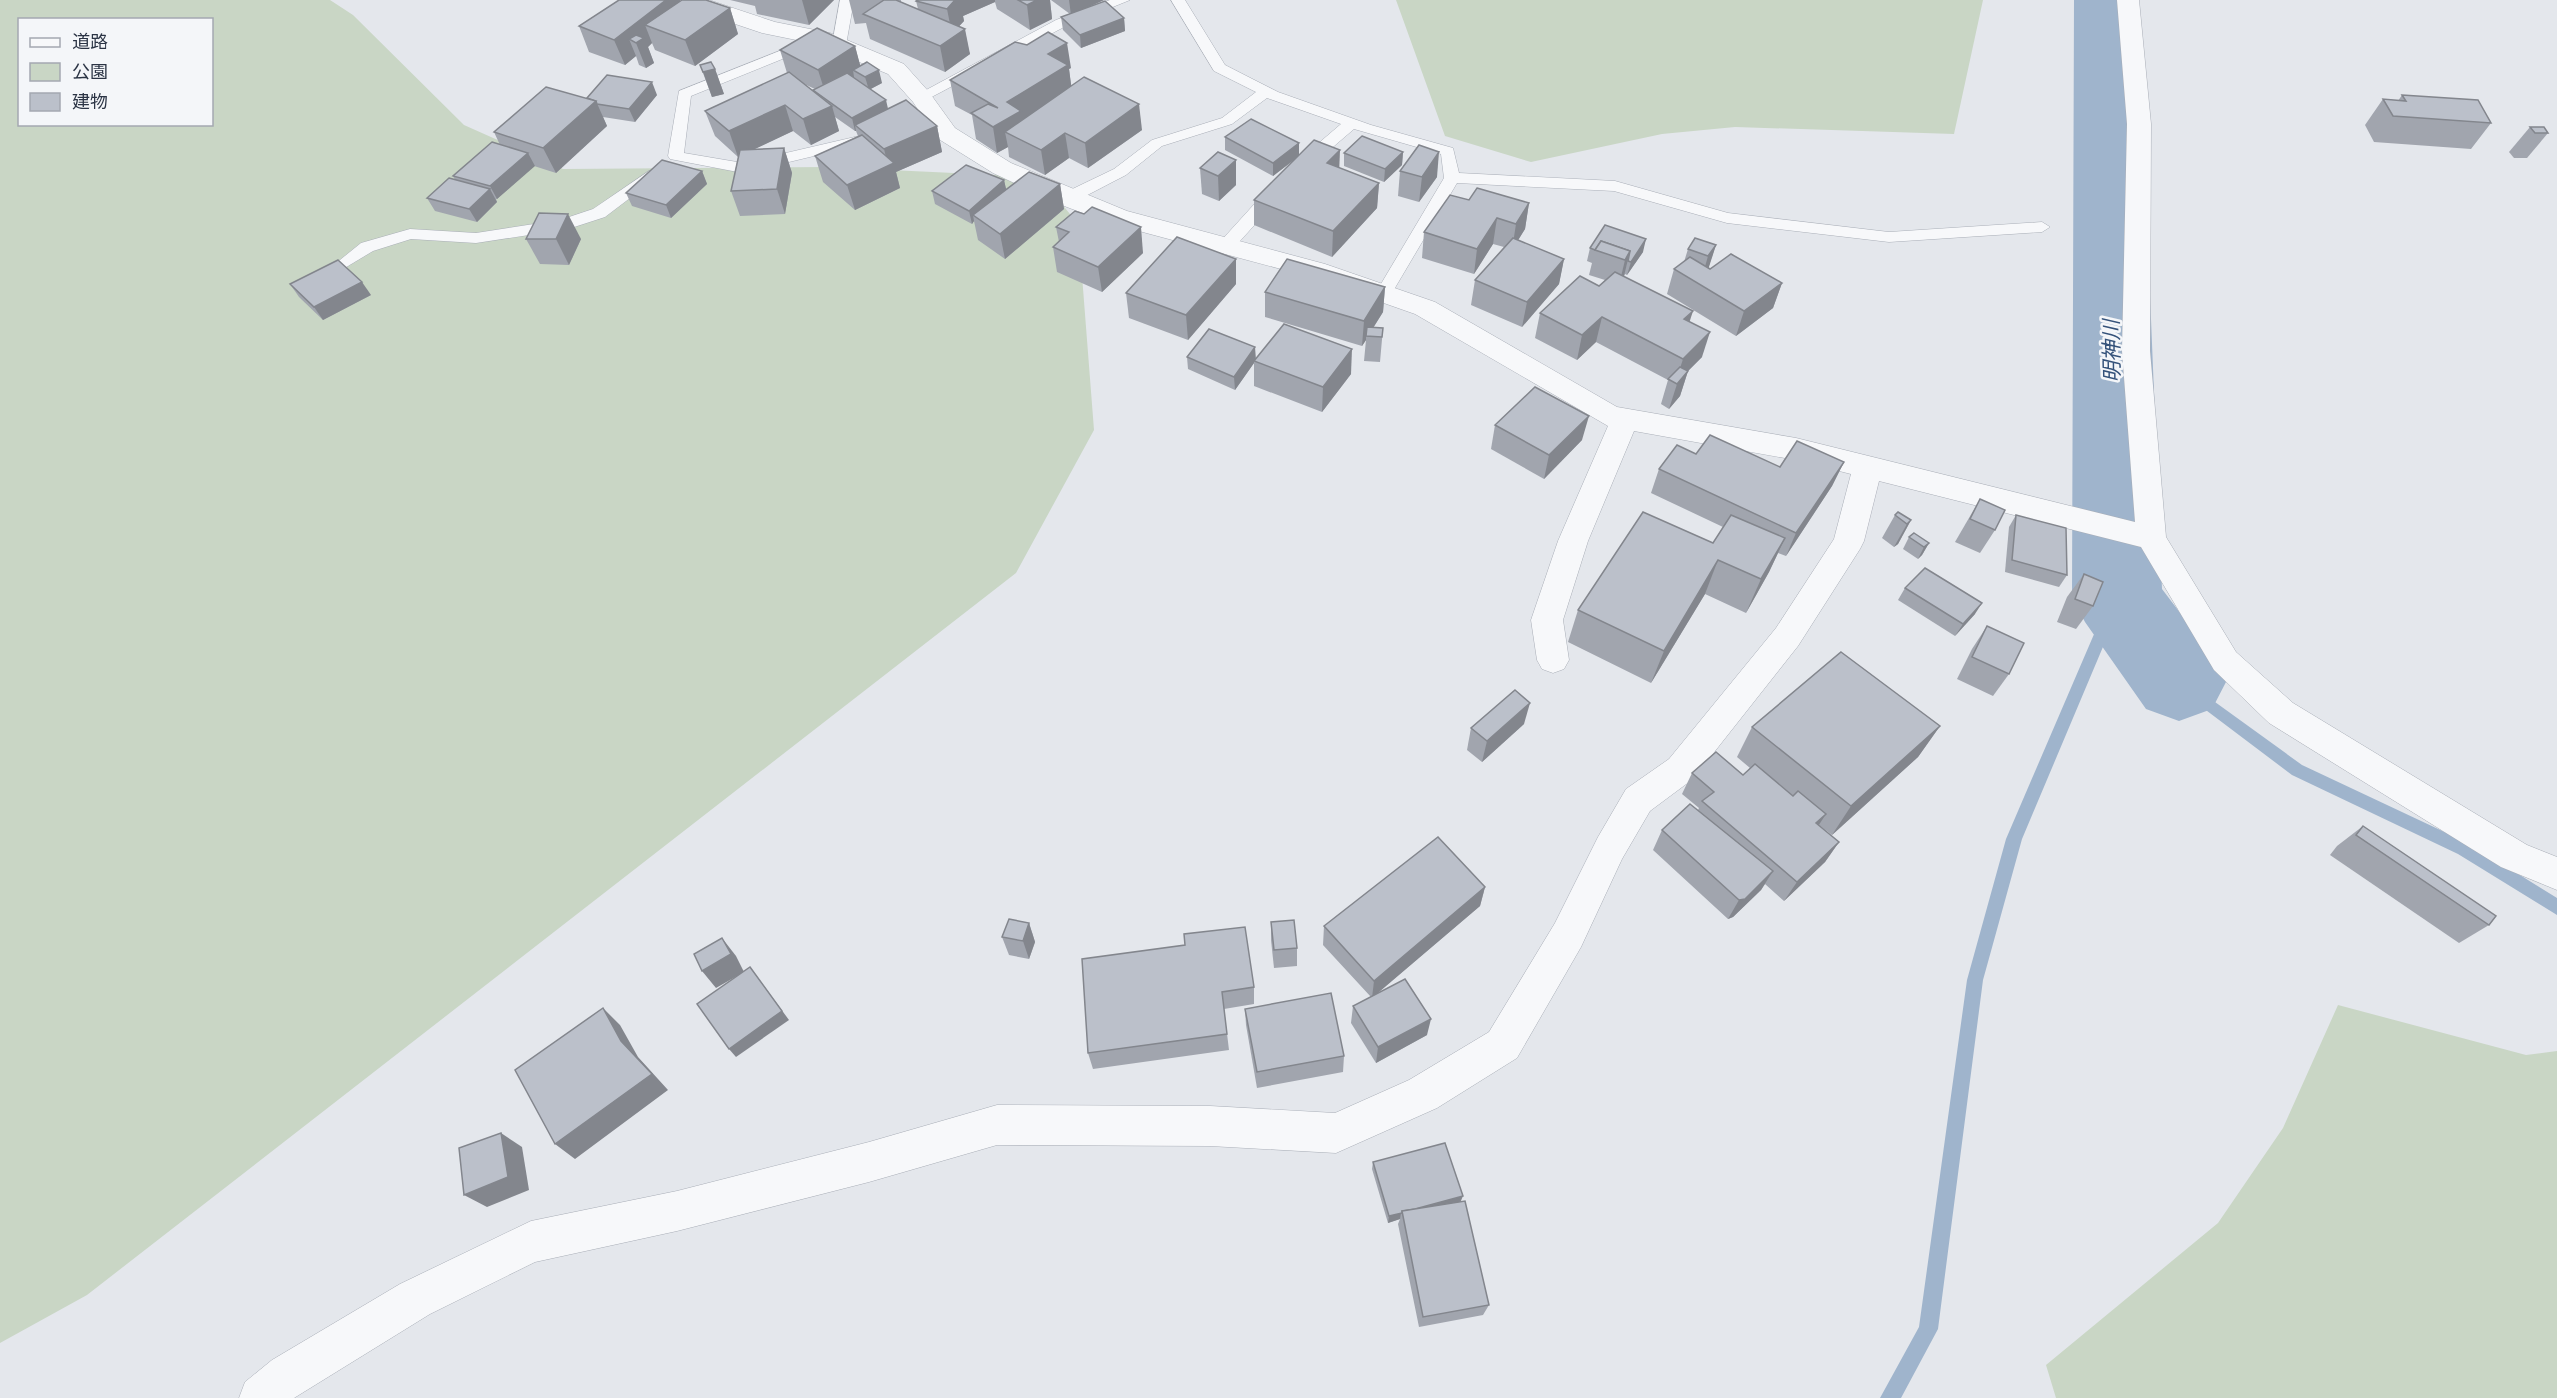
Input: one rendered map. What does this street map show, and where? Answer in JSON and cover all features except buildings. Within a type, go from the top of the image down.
[{"type":"street","points":[[687,0],[770,28],[830,41],[896,69],[946,133],[1002,168],[1068,198],[1118,218],[1316,270],[1425,308],[1610,416],[1796,449],[2149,538]]},
{"type":"street","points":[[2128,0],[2139,124],[2136,351],[2149,538],[2225,661],[2281,713],[2514,856],[2557,874]]},
{"type":"street","points":[[1553,660],[1547,620],[1573,541],[1625,419]]},
{"type":"street","points":[[261,1398],[287,1375],[415,1299],[531,1242],[699,1205],[869,1162],[997,1125],[1210,1126],[1336,1132],[1423,1094],[1503,1045],[1568,935],[1610,848],[1638,800],[1681,770],[1787,637],[1849,541],[1867,468]]},
{"type":"lane","points":[[343,264],[367,247],[410,234],[476,238],[562,225],[599,213],[676,156],[684,94],[830,41],[847,0]]},
{"type":"lane","points":[[926,110],[1061,23],[1124,0]]},
{"type":"lane","points":[[1178,0],[1219,68],[1266,91],[1351,123],[1448,151],[1452,178],[1383,294]]},
{"type":"lane","points":[[1068,198],[1120,172],[1157,143],[1227,121],[1248,108],[1266,91]]},
{"type":"lane","points":[[1225,247],[1290,177],[1351,123]]},
{"type":"lane","points":[[676,156],[743,168],[870,138]]},
{"type":"lane","points":[[1452,178],[1615,186],[1727,218],[1889,237],[2042,227]]},
{"type":"green space","points":[[0,0],[330,0],[353,15],[464,125],[563,169],[826,167],[1040,177],[1078,224],[1094,430],[1016,573],[87,1295],[0,1343]]},
{"type":"green space","points":[[1396,0],[1983,0],[1954,134],[1735,127],[1662,134],[1531,162],[1445,136]]},
{"type":"green space","points":[[2338,1005],[2526,1055],[2557,1051],[2557,1398],[2056,1398],[2046,1365],[2218,1223],[2283,1128]]},
{"type":"waterway","name":"明神川","points":[[2106,0],[2117,597],[2179,682]]},
{"type":"waterway","points":[[1890,1398],[1928,1329],[1975,980],[2014,839],[2117,597]]},
{"type":"waterway","points":[[2179,682],[2297,770],[2464,849],[2557,907]]}]
